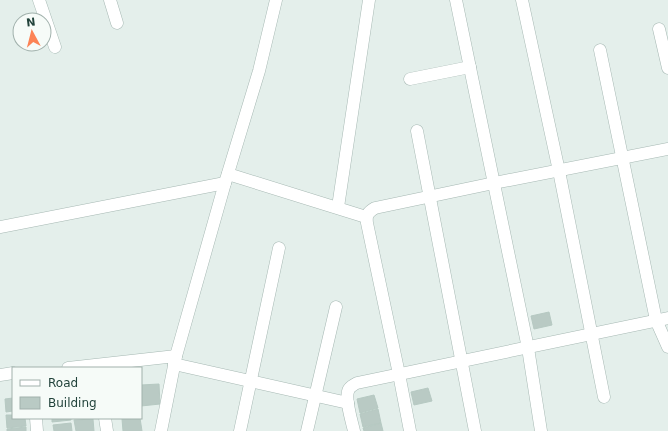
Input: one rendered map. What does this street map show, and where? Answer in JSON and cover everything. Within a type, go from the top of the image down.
[{"type":"street","points":[[39,0],[55,47]]},
{"type":"street","points":[[110,0],[117,22]]},
{"type":"street","points":[[161,431],[175,360],[260,71],[276,0]]},
{"type":"street","points":[[338,207],[369,0]]},
{"type":"street","points":[[456,0],[528,348],[541,431]]},
{"type":"street","points":[[522,0],[559,171],[604,397]]},
{"type":"street","points":[[659,29],[668,68]]},
{"type":"street","points":[[600,50],[623,158],[668,347]]},
{"type":"street","points":[[410,79],[470,67]]},
{"type":"street","points":[[417,131],[475,431]]},
{"type":"street","points":[[410,431],[366,217],[369,212],[375,208],[668,149]]},
{"type":"street","points":[[0,227],[227,179],[338,207],[366,217]]},
{"type":"street","points":[[240,431],[279,248]]},
{"type":"street","points":[[307,431],[336,307]]},
{"type":"street","points":[[354,431],[348,403],[348,391],[350,387],[357,384],[662,319]]},
{"type":"street","points":[[84,367],[175,360],[251,382],[348,403]]},
{"type":"street","points":[[0,375],[12,373]]},
{"type":"street","points":[[36,419],[38,431]]},
{"type":"street","points":[[105,419],[107,431]]},
{"type":"building","points":[[549,312],[552,325],[534,329],[531,316]]},
{"type":"building","points":[[159,384],[160,404],[142,406],[142,385]]},
{"type":"building","points":[[428,388],[432,401],[414,405],[411,392]]},
{"type":"building","points":[[374,395],[378,408],[360,413],[357,399]]},
{"type":"building","points":[[12,398],[12,411],[6,412],[5,399]]},
{"type":"building","points":[[378,409],[381,423],[363,427],[360,414]]},
{"type":"building","points":[[6,415],[12,415],[12,419],[25,419],[26,426],[7,428]]},
{"type":"building","points":[[52,419],[71,419],[71,420],[52,422]]},
{"type":"building","points":[[93,419],[94,431],[76,431],[74,420]]},
{"type":"building","points":[[122,419],[140,419],[142,431],[123,431]]},
{"type":"building","points":[[71,423],[72,431],[54,431],[53,425]]},
{"type":"building","points":[[381,423],[383,431],[364,431],[363,428]]},
{"type":"building","points":[[26,427],[26,431],[7,431],[7,429]]}]
